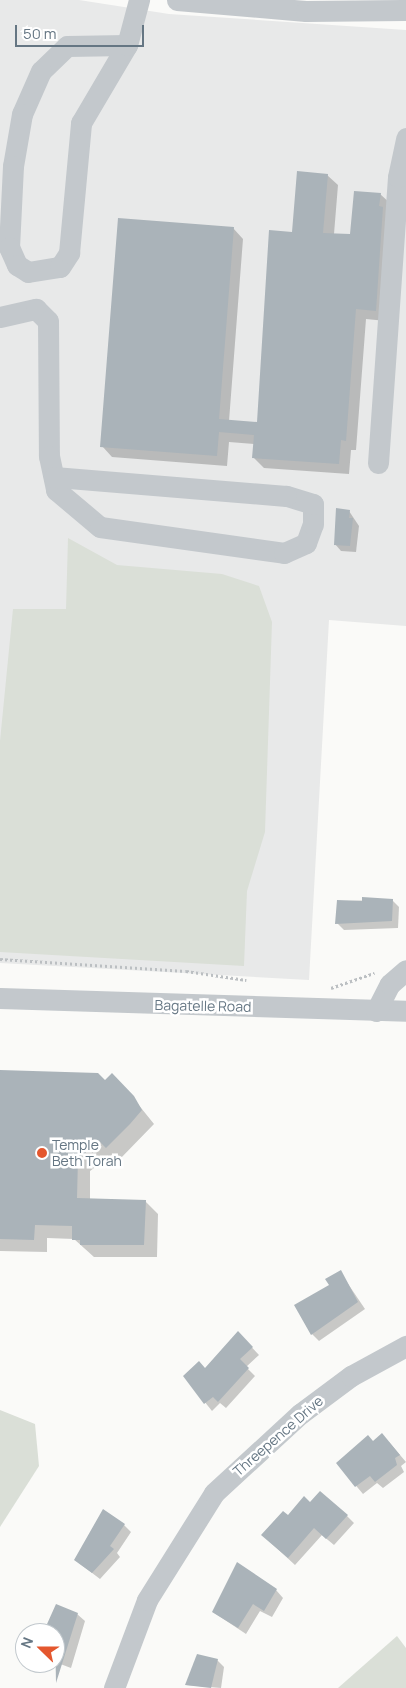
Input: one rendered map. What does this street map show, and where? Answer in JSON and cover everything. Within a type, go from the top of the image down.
[{"type":"street","points":[[127,45],[67,46],[42,71],[22,114],[13,166],[9,247],[17,265],[28,272],[60,268],[69,254],[81,123],[127,45],[139,0]]},
{"type":"street","points":[[177,0],[306,11],[406,10]]},
{"type":"street","points":[[378,463],[398,177],[406,138]]},
{"type":"street","points":[[0,316],[36,309],[48,321],[49,456],[56,490],[100,528],[284,553],[306,543],[313,524],[312,504],[286,496],[54,477]]},
{"type":"street","points":[[376,1010],[390,984],[406,970]]},
{"type":"street","name":"Bagatelle Road","points":[[0,998],[406,1012]]},
{"type":"street","name":"Threepence Drive","points":[[114,1688],[147,1600],[214,1494],[300,1414],[351,1376],[406,1346]]},
{"type":"path","points":[[0,958],[186,971],[246,980]]},
{"type":"path","points":[[326,988],[347,986],[383,967]]},
{"type":"shaded area","points":[[0,0],[79,0],[169,14],[406,30],[406,626],[329,620],[309,980],[0,963]]},
{"type":"shaded area","points":[[68,538],[117,565],[222,574],[259,586],[272,622],[265,832],[247,891],[244,966],[0,952],[0,741],[13,609],[66,609]]},
{"type":"shaded area","points":[[0,1410],[35,1424],[39,1466],[0,1527]]},
{"type":"shaded area","points":[[397,1636],[406,1648],[406,1688],[338,1688]]},
{"type":"building","points":[[297,171],[328,174],[323,233],[350,234],[354,191],[381,193],[379,206],[383,207],[376,311],[356,309],[346,441],[341,440],[339,464],[252,458],[254,435],[219,432],[217,456],[100,447],[118,218],[234,227],[219,419],[257,422],[269,230],[292,232]]},
{"type":"building","points":[[336,508],[350,510],[349,518],[353,518],[350,546],[334,545]]},
{"type":"building","points":[[362,897],[393,899],[392,921],[335,924],[337,900],[362,901]]},
{"type":"building","name":"Temple Beth Torah","points":[[0,1070],[98,1073],[105,1080],[112,1073],[134,1096],[142,1110],[130,1124],[106,1148],[100,1142],[78,1158],[77,1198],[146,1200],[144,1245],[80,1245],[80,1240],[72,1240],[72,1226],[35,1225],[34,1240],[0,1239]]},
{"type":"building","points":[[341,1270],[358,1302],[311,1335],[294,1305],[329,1285],[325,1279]]},
{"type":"building","points":[[238,1331],[253,1347],[240,1359],[249,1368],[218,1402],[213,1397],[204,1404],[183,1376],[199,1361],[205,1368]]},
{"type":"building","points":[[382,1433],[400,1455],[395,1458],[397,1465],[375,1482],[370,1476],[355,1487],[336,1463],[368,1435],[373,1441]]},
{"type":"building","points":[[320,1491],[348,1515],[326,1539],[314,1528],[288,1558],[261,1535],[283,1511],[288,1515],[304,1496],[310,1502]]},
{"type":"building","points":[[103,1509],[125,1524],[110,1546],[114,1549],[92,1573],[74,1560]]},
{"type":"building","points":[[237,1562],[277,1589],[264,1611],[253,1604],[238,1628],[212,1612]]},
{"type":"building","points":[[56,1604],[78,1613],[65,1654],[65,1623],[47,1623]]},
{"type":"building","points":[[197,1654],[218,1659],[211,1688],[185,1685]]},
{"type":"building","points":[[56,1673],[59,1673],[56,1683]]},
{"type":"place","name":"Temple Beth Torah","points":[[42,1153]]}]
